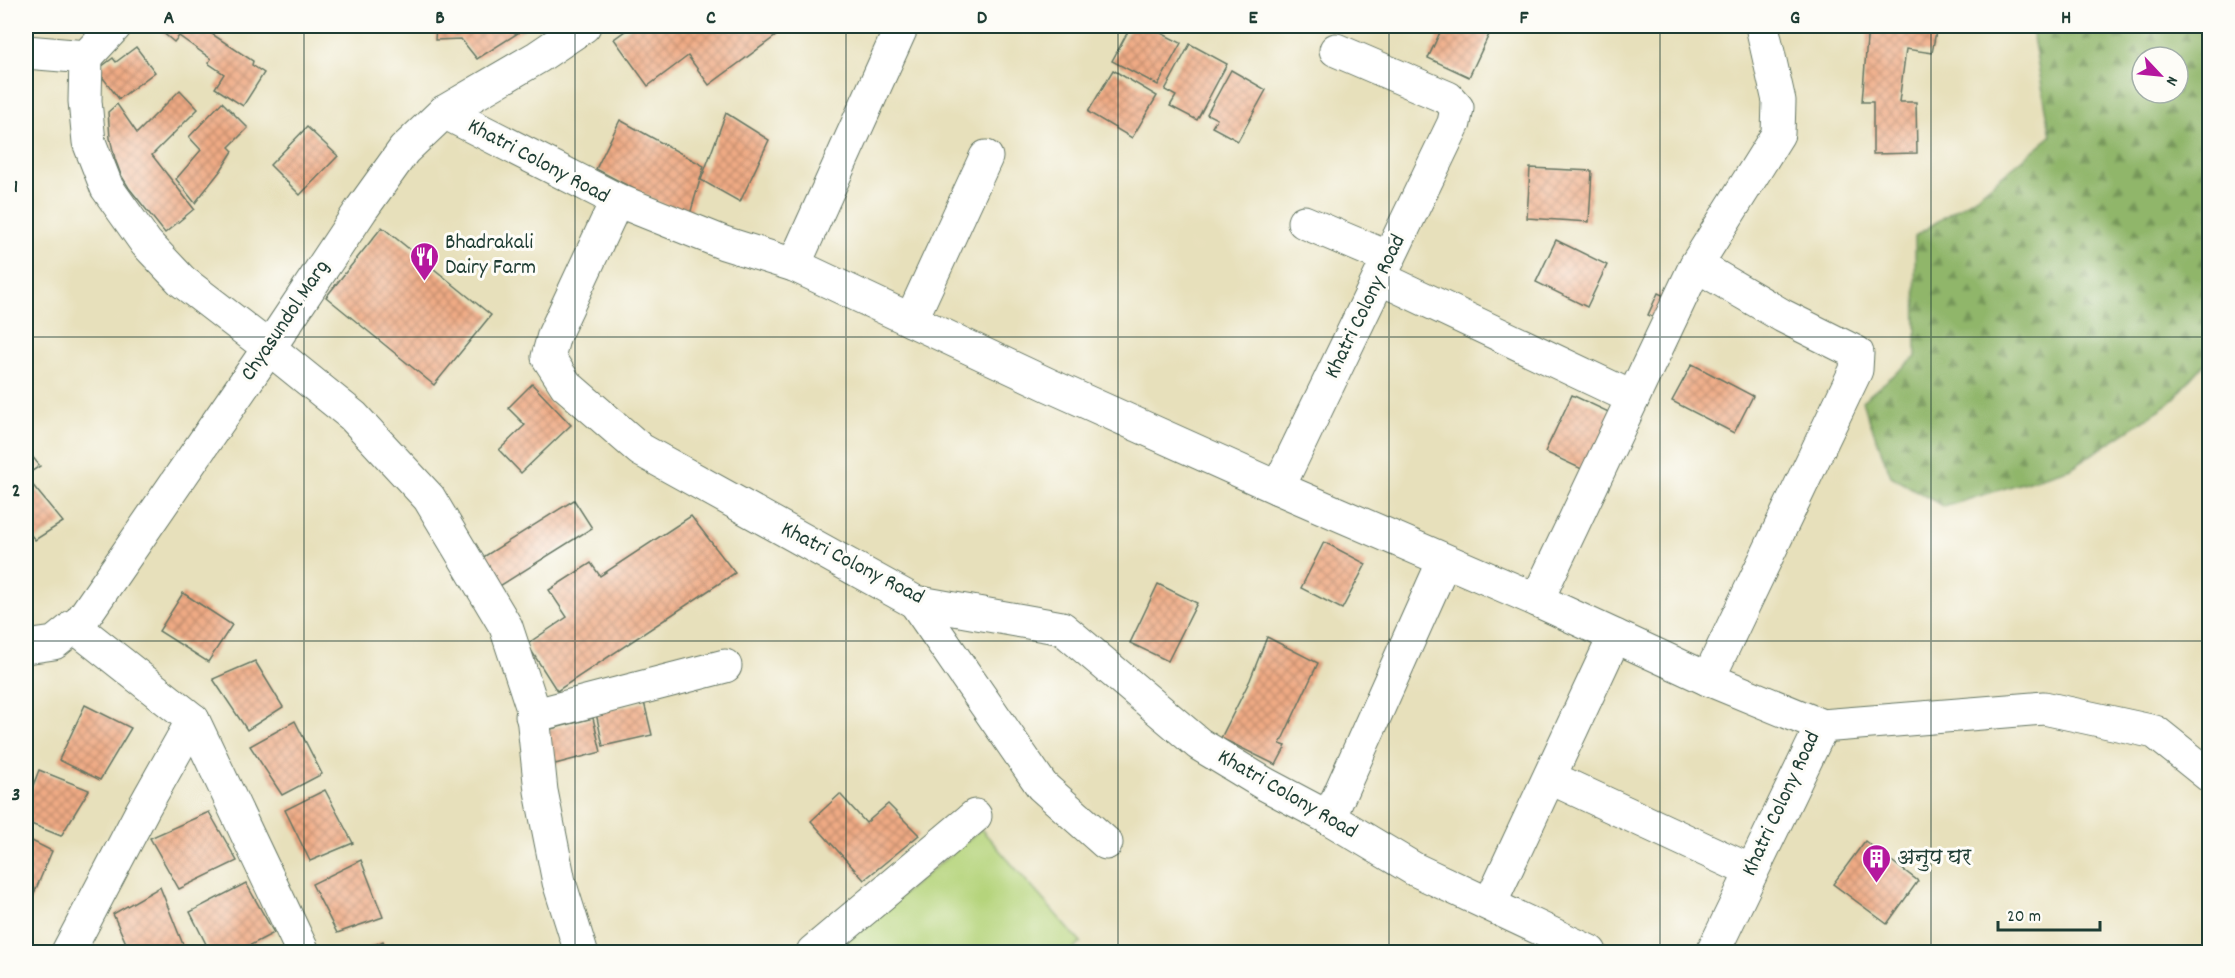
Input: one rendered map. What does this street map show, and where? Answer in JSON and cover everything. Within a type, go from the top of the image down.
[{"type":"street","points":[[116,26],[86,57],[85,100],[89,142],[107,188],[146,243],[182,281],[353,416],[429,498],[506,627],[532,706],[541,791],[559,882],[581,952]]},
{"type":"street","name":"Chyasundol Marg","points":[[26,647],[54,643],[81,621],[404,150],[444,112],[538,57],[584,26]]},
{"type":"street","points":[[794,265],[902,26]]},
{"type":"street","points":[[1537,600],[1696,265],[1778,134],[1779,101],[1762,26]]},
{"type":"street","points":[[26,51],[86,57]]},
{"type":"street","name":"Khatri Colony Road","points":[[1336,51],[1448,98],[1457,108],[1454,123],[1278,488],[1537,600],[1708,679],[1822,726],[1713,952]]},
{"type":"street","name":"Khatri Colony Road","points":[[444,112],[617,200],[554,335],[548,357],[566,385],[641,450],[915,602],[1062,628],[1200,744],[1265,784],[1329,818],[1414,869],[1590,952]]},
{"type":"street","points":[[911,320],[986,157]]},
{"type":"street","points":[[617,200],[724,243],[794,265],[1278,488]]},
{"type":"street","points":[[1304,222],[1384,268],[1633,398]]},
{"type":"street","points":[[1696,265],[1783,316],[1857,353],[1856,370],[1708,679]]},
{"type":"street","points":[[1329,818],[1444,561]]},
{"type":"street","points":[[915,602],[1042,786],[1106,843]]},
{"type":"street","points":[[74,626],[193,720],[303,952]]},
{"type":"street","points":[[1490,904],[1551,778],[1615,636]]},
{"type":"street","points":[[532,716],[725,666]]},
{"type":"street","points":[[1822,726],[2044,708],[2155,732],[2210,776]]},
{"type":"street","points":[[68,952],[143,809],[193,720]]},
{"type":"street","points":[[1551,778],[1751,871]]},
{"type":"street","points":[[813,952],[975,816]]},
{"type":"green space","points":[[2031,26],[2209,26],[2209,359],[2170,403],[2071,468],[1944,507],[1891,476],[1862,401],[1916,357],[1915,236],[1977,196],[2051,136]]},
{"type":"green space","points":[[981,829],[1081,943],[1070,952],[834,952]]},
{"type":"building","points":[[155,26],[200,26],[253,61],[252,65],[264,73],[243,106],[215,88],[224,74],[208,63],[211,59],[179,36],[174,42]]},
{"type":"building","points":[[436,26],[529,26],[477,59],[461,39],[435,40]]},
{"type":"building","points":[[632,26],[788,27],[709,85],[688,56],[648,86],[614,39]]},
{"type":"building","points":[[1131,26],[1147,26],[1181,43],[1158,85],[1112,61]]},
{"type":"building","points":[[1443,26],[1493,26],[1469,77],[1428,58]]},
{"type":"building","points":[[1868,26],[1937,26],[1932,53],[1906,49],[1899,102],[1916,102],[1917,153],[1873,154],[1873,102],[1862,102]]},
{"type":"building","points":[[1190,44],[1227,64],[1197,120],[1170,106],[1176,96],[1165,90]]},
{"type":"building","points":[[136,47],[155,72],[119,99],[97,70],[113,58],[116,62]]},
{"type":"building","points":[[1113,70],[1157,96],[1132,138],[1088,112]]},
{"type":"building","points":[[1231,70],[1266,90],[1238,141],[1212,127],[1217,119],[1207,114]]},
{"type":"building","points":[[180,90],[198,109],[152,155],[194,209],[165,233],[121,175],[110,138],[108,112],[117,104],[137,133]]},
{"type":"building","points":[[222,102],[248,128],[229,147],[233,151],[195,203],[176,179],[201,150],[189,137]]},
{"type":"building","points":[[726,113],[769,140],[740,202],[701,180]]},
{"type":"building","points":[[620,120],[704,166],[689,218],[596,169]]},
{"type":"building","points":[[307,127],[338,156],[300,195],[270,165]]},
{"type":"building","points":[[1530,168],[1592,171],[1589,222],[1527,218]]},
{"type":"building","points":[[382,227],[491,315],[434,385],[326,297]]},
{"type":"building","points":[[1556,240],[1607,265],[1587,307],[1536,282]]},
{"type":"building","points":[[1658,293],[1673,300],[1662,322],[1648,315]]},
{"type":"building","points":[[1692,364],[1753,396],[1734,433],[1672,401]]},
{"type":"building","points":[[532,384],[571,425],[521,473],[499,450],[525,425],[508,408]]},
{"type":"building","points":[[1572,395],[1613,414],[1586,471],[1545,452]]},
{"type":"building","points":[[26,449],[40,466],[26,475]]},
{"type":"building","points":[[26,477],[63,522],[35,540],[26,529]]},
{"type":"building","points":[[574,500],[592,528],[495,589],[477,561]]},
{"type":"building","points":[[691,516],[735,573],[557,691],[527,644],[567,617],[549,590],[591,563],[600,576]]},
{"type":"building","points":[[1324,542],[1366,564],[1342,609],[1301,588]]},
{"type":"building","points":[[1158,584],[1197,603],[1168,661],[1130,643]]},
{"type":"building","points":[[183,593],[232,625],[208,662],[159,631]]},
{"type":"building","points":[[1267,637],[1318,663],[1280,744],[1286,746],[1276,765],[1221,738],[1250,680]]},
{"type":"building","points":[[255,661],[283,707],[247,730],[213,679]]},
{"type":"building","points":[[644,702],[652,735],[603,746],[596,713]]},
{"type":"building","points":[[85,705],[131,728],[100,780],[59,760]]},
{"type":"building","points":[[593,718],[601,752],[555,764],[547,730]]},
{"type":"building","points":[[295,721],[322,774],[282,795],[250,746]]},
{"type":"building","points":[[39,770],[89,790],[61,836],[26,822],[26,804]]},
{"type":"building","points":[[325,790],[353,843],[310,861],[285,810]]},
{"type":"building","points":[[840,794],[866,823],[888,804],[919,835],[864,880],[811,821]]},
{"type":"building","points":[[209,812],[237,861],[179,889],[150,838]]},
{"type":"building","points":[[26,838],[52,851],[30,903],[26,901]]},
{"type":"building","name":"अनुप घर","points":[[1865,841],[1918,881],[1887,924],[1833,884]]},
{"type":"building","points":[[361,860],[383,917],[337,933],[312,884]]},
{"type":"building","points":[[246,883],[274,933],[237,952],[210,952],[190,912]]},
{"type":"building","points":[[160,887],[186,952],[130,952],[113,914]]},
{"type":"building","points":[[383,941],[387,952],[360,952]]},
{"type":"place","name":"Bhadrakali Dairy Farm","points":[[424,282]]},
{"type":"place","name":"अनुप घर","points":[[1876,884]]}]
